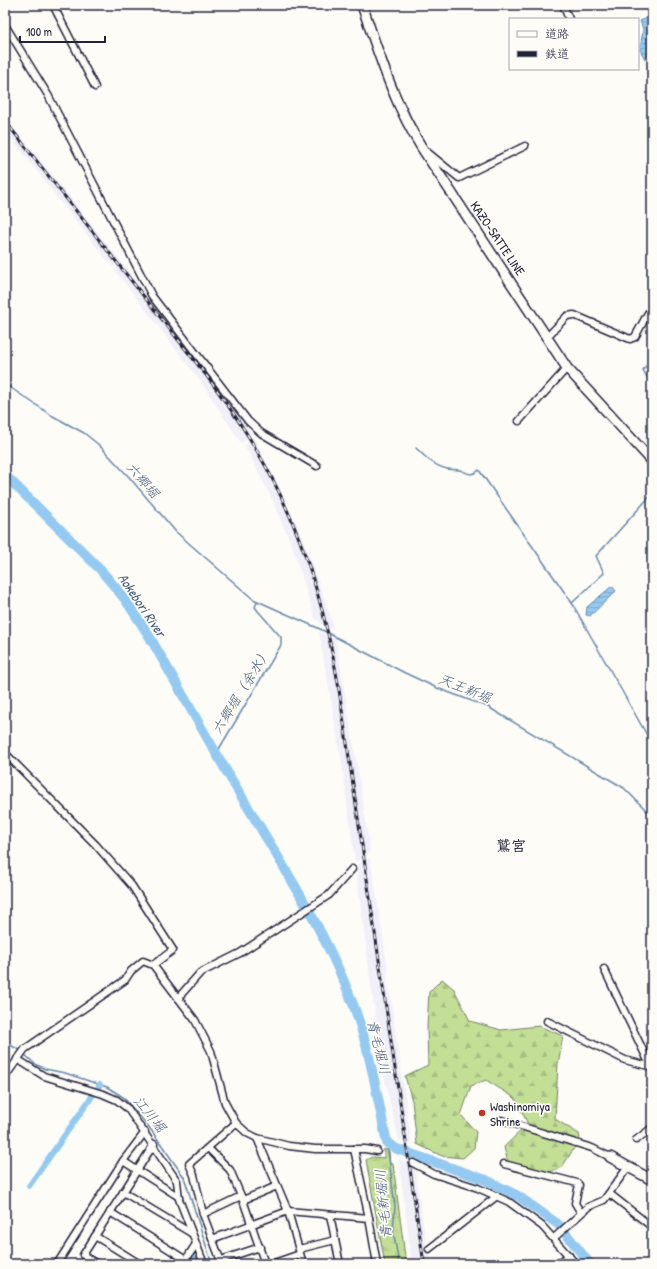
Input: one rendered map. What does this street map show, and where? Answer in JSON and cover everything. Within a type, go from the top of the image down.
[{"type":"main road","name":"KAZO-SATTE LINE","points":[[362,5],[388,78],[407,124],[422,148],[567,368],[652,461]]},
{"type":"main road","points":[[610,1156],[652,1180]]},
{"type":"street","points":[[52,5],[94,86]]},
{"type":"street","points":[[563,5],[569,18]]},
{"type":"street","points":[[5,25],[48,95],[152,296],[248,421],[261,433],[317,466]]},
{"type":"street","points":[[422,148],[459,178],[525,146]]},
{"type":"street","points":[[548,338],[566,316],[574,315],[630,339],[635,337],[648,313],[652,313]]},
{"type":"street","points":[[519,421],[542,393],[567,368]]},
{"type":"street","points":[[5,753],[96,845],[132,886],[173,950],[153,965]]},
{"type":"street","points":[[178,998],[200,973],[240,952],[332,893],[352,869]]},
{"type":"street","points":[[5,1077],[25,1049],[125,980],[131,971],[143,961],[153,965],[195,1020],[212,1050],[225,1103],[236,1122],[247,1132],[257,1138],[289,1146],[315,1149],[354,1149],[377,1151]]},
{"type":"street","points":[[604,969],[652,1067]]},
{"type":"street","points":[[547,1022],[624,1060],[652,1067]]},
{"type":"street","points":[[17,1059],[44,1076],[103,1094],[117,1100],[128,1109],[154,1144],[177,1181],[179,1197],[191,1233],[204,1264]]},
{"type":"street","points":[[501,1120],[571,1141],[610,1156]]},
{"type":"street","points":[[236,1122],[189,1164],[194,1175],[203,1214],[222,1262],[260,1247]]},
{"type":"street","points":[[636,1140],[652,1128]]},
{"type":"street","points":[[57,1264],[123,1161],[145,1132]]},
{"type":"street","points":[[257,1138],[288,1211],[303,1264]]},
{"type":"street","points":[[97,1264],[83,1255],[154,1144]]},
{"type":"street","points":[[208,1148],[230,1170],[252,1224],[265,1264]]},
{"type":"street","points":[[354,1149],[369,1218],[376,1264]]},
{"type":"street","points":[[123,1161],[179,1197]]},
{"type":"street","points":[[413,1163],[440,1176],[497,1196],[542,1226],[555,1237],[576,1264]]},
{"type":"street","points":[[504,1164],[577,1183],[579,1185],[575,1203],[581,1213]]},
{"type":"street","points":[[555,1237],[588,1207],[604,1200],[610,1194],[628,1167]]},
{"type":"street","points":[[203,1214],[277,1186]]},
{"type":"street","points":[[123,1192],[191,1233]]},
{"type":"street","points":[[610,1194],[652,1227]]},
{"type":"street","points":[[429,1249],[497,1196]]},
{"type":"street","points":[[212,1239],[288,1211],[369,1218]]},
{"type":"street","points":[[110,1212],[184,1262],[196,1244]]},
{"type":"street","points":[[330,1215],[340,1264]]},
{"type":"street","points":[[95,1236],[140,1264]]},
{"type":"street","points":[[271,1264],[300,1251],[335,1240]]},
{"type":"street","points":[[558,1264],[569,1256]]},
{"type":"shaded area","points":[[5,116],[14,127],[6,132],[5,131]]},
{"type":"shaded area","points":[[16,130],[121,263],[113,267],[63,205],[8,134]]},
{"type":"shaded area","points":[[123,265],[152,302],[153,301],[249,425],[247,427],[251,433],[242,444],[199,379],[114,269]]},
{"type":"shaded area","points":[[253,436],[301,534],[326,603],[333,626],[332,629],[321,624],[315,618],[293,548],[271,497],[245,446]]},
{"type":"shaded area","points":[[319,632],[336,640],[357,765],[370,850],[367,856],[355,862],[342,763]]},
{"type":"shaded area","points":[[370,858],[388,969],[387,984],[389,988],[412,1145],[399,1140],[382,1067],[356,870],[359,863]]},
{"type":"shaded area","points":[[399,1159],[411,1164],[415,1168],[429,1264],[412,1264]]},
{"type":"green space","points":[[442,979],[454,989],[470,1021],[501,1030],[539,1026],[563,1036],[558,1064],[555,1119],[579,1134],[580,1139],[562,1167],[542,1175],[509,1167],[504,1147],[528,1124],[515,1098],[486,1080],[471,1086],[461,1115],[476,1132],[474,1148],[463,1158],[442,1156],[417,1144],[412,1101],[405,1076],[428,1065],[427,1027],[429,992]]},
{"type":"green space","points":[[384,1149],[389,1151],[390,1164],[393,1164],[406,1264],[385,1264],[366,1160],[372,1157],[384,1158]]},
{"type":"water","points":[[652,15],[652,43],[645,59],[640,50],[643,29],[640,21]]},
{"type":"water","points":[[612,586],[616,591],[590,616],[586,615],[587,607]]},
{"type":"water","points":[[196,1252],[200,1264],[188,1264]]},
{"type":"waterway","points":[[652,358],[643,370],[652,386]]},
{"type":"waterway","name":"天王新堀","points":[[5,384],[51,415],[84,433],[99,445],[129,477],[176,532],[253,599],[320,629],[437,688],[488,707],[624,788],[652,816]]},
{"type":"waterway","points":[[416,448],[430,461],[442,468],[460,470],[470,474],[479,470],[572,603]]},
{"type":"waterway","name":"青毛堀川","points":[[5,475],[99,568],[125,599],[148,634],[221,762],[304,902],[331,952],[359,1021],[373,1073],[387,1143],[397,1149],[486,1180],[518,1196],[559,1225],[590,1264]]},
{"type":"waterway","points":[[652,494],[596,556],[604,573],[572,603],[652,744]]},
{"type":"waterway","name":"六郷堀（余水）","points":[[215,751],[219,749],[281,645],[281,637],[255,607],[257,602]]},
{"type":"waterway","name":"江川堀","points":[[5,1042],[21,1051]]},
{"type":"waterway","name":"江川堀","points":[[24,1054],[35,1064],[45,1069],[65,1073],[107,1087],[123,1097],[149,1127],[184,1177],[212,1264]]},
{"type":"waterway","points":[[29,1186],[100,1085]]},
{"type":"waterway","name":"青毛新堀川","points":[[387,1143],[395,1207],[393,1230],[399,1264]]},
{"type":"railway","points":[[5,121],[206,375],[239,422],[272,478],[308,564],[325,623],[338,683],[424,1264]]},
{"type":"place","name":"Washinomiya Shrine","points":[[482,1113]]},
{"type":"district","name":"鷲宮","points":[[511,846]]},
{"type":"water label","name":"六郷堀","points":[[143,480]]},
{"type":"water label","name":"Aokebori River","points":[[142,605]]}]
